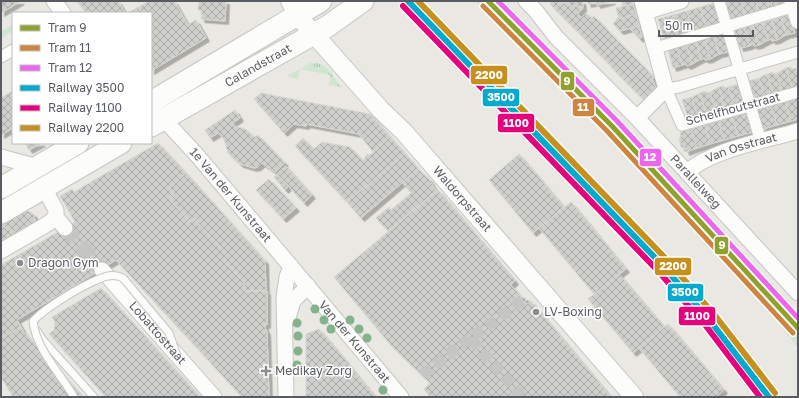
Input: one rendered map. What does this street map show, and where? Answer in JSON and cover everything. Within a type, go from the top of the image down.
[{"type":"main road","name":"Calandstraat","points":[[156,117],[321,30],[363,1]]},
{"type":"main road","name":"Calandstraat","points":[[152,101],[306,5]]},
{"type":"main road","points":[[5,181],[38,167],[76,144]]},
{"type":"main road","points":[[1,213],[119,144]]},
{"type":"street","points":[[54,1],[62,12]]},
{"type":"street","name":"Parallelweg","points":[[526,1],[536,10],[556,37],[795,283]]},
{"type":"street","points":[[666,89],[644,6],[681,1]]},
{"type":"street","points":[[719,1],[761,142]]},
{"type":"street","points":[[656,48],[795,4],[798,21]]},
{"type":"street","name":"Waldorpstraat","points":[[306,5],[321,30],[381,110],[404,132],[634,397]]},
{"type":"street","points":[[1,57],[12,51]]},
{"type":"street","points":[[636,118],[666,89],[679,87],[798,52]]},
{"type":"street","name":"Schelfhoutstraat","points":[[666,89],[682,125],[798,92]]},
{"type":"street","name":"1e Van der Kunstraat","points":[[156,117],[308,286]]},
{"type":"street","name":"Van Osstraat","points":[[688,172],[699,162],[713,156],[798,131]]},
{"type":"street","points":[[1,157],[38,167]]},
{"type":"street","points":[[10,242],[60,223],[56,210],[44,188]]},
{"type":"street","points":[[286,397],[284,297],[287,277],[291,266]]},
{"type":"street","name":"Lobattostraat","points":[[104,273],[214,397]]},
{"type":"street","points":[[285,326],[293,301],[308,286]]},
{"type":"street","name":"Van der Kunstraat","points":[[308,286],[401,397]]},
{"type":"lane","points":[[94,397],[42,339],[37,332],[36,320],[39,316],[104,273]]},
{"type":"lane","points":[[74,397],[43,347],[34,330],[33,321],[44,310],[99,278],[117,275],[123,278],[169,333],[177,356]]},
{"type":"green space","points":[[475,1],[480,1],[493,13],[610,130],[696,222],[797,334],[798,347],[772,316],[605,134]]},
{"type":"green space","points":[[12,25],[12,32],[1,38],[1,31]]},
{"type":"green space","points":[[310,63],[325,66],[341,87],[329,85],[330,75],[300,69],[298,79],[287,76]]},
{"type":"building","points":[[1,1],[21,1],[1,13]]},
{"type":"building","points":[[76,1],[118,1],[124,12],[86,12]]},
{"type":"building","points":[[149,1],[174,1],[188,25],[196,20],[206,38],[152,70],[152,12],[130,12]]},
{"type":"building","points":[[199,1],[226,1],[225,21],[201,19],[202,11],[198,10]]},
{"type":"building","points":[[551,1],[561,1],[554,8],[550,4]]},
{"type":"building","points":[[561,1],[582,1],[583,8],[569,5],[566,2],[564,4]]},
{"type":"building","points":[[561,1],[564,4],[566,2],[569,5],[583,8],[578,14],[581,18],[586,13],[592,18],[578,32],[554,8]]},
{"type":"building","points":[[587,1],[596,1],[596,2],[588,4]]},
{"type":"building","points":[[596,1],[612,1],[597,5]]},
{"type":"building","points":[[622,1],[632,1],[633,4],[623,6]]},
{"type":"building","points":[[725,1],[741,1],[745,16],[731,20]]},
{"type":"building","points":[[741,1],[756,1],[759,12],[745,16]]},
{"type":"building","points":[[756,1],[771,1],[772,8],[759,12]]},
{"type":"building","points":[[771,1],[787,1],[787,4],[772,8]]},
{"type":"building","points":[[715,3],[721,23],[706,27],[700,7]]},
{"type":"building","points":[[633,4],[636,14],[619,19],[616,8]]},
{"type":"building","points":[[700,7],[706,27],[692,31],[687,11]]},
{"type":"building","points":[[687,11],[692,31],[678,35],[672,15]]},
{"type":"building","points":[[636,14],[639,26],[620,31],[613,24],[618,17],[619,19]]},
{"type":"building","points":[[790,14],[795,33],[786,35],[781,17]]},
{"type":"building","points":[[672,15],[678,35],[664,39],[658,19]]},
{"type":"building","points":[[594,16],[618,41],[602,57],[578,32]]},
{"type":"building","points":[[781,17],[786,35],[777,40],[772,20]]},
{"type":"building","points":[[772,20],[777,40],[772,41],[772,39],[768,40],[762,23]]},
{"type":"building","points":[[762,23],[768,40],[759,45],[753,25]]},
{"type":"building","points":[[753,25],[759,45],[754,46],[753,44],[749,46],[744,28]]},
{"type":"building","points":[[639,26],[642,37],[640,39],[630,29]]},
{"type":"building","points":[[744,28],[749,46],[740,48],[735,30]]},
{"type":"building","points":[[723,34],[728,52],[719,54],[714,36]]},
{"type":"building","points":[[714,36],[719,54],[710,59],[705,39]]},
{"type":"building","points":[[705,39],[710,59],[705,60],[705,58],[701,59],[696,42]]},
{"type":"building","points":[[618,41],[642,65],[625,81],[602,57]]},
{"type":"building","points":[[696,42],[701,59],[692,64],[686,44]]},
{"type":"building","points":[[686,44],[692,64],[687,66],[686,64],[682,65],[677,47]]},
{"type":"building","points":[[677,47],[682,65],[673,68],[668,49]]},
{"type":"building","points":[[642,65],[654,78],[652,79],[656,88],[644,100],[625,81]]},
{"type":"building","points":[[791,67],[792,69],[796,68],[798,75],[798,86],[792,88],[786,68]]},
{"type":"building","points":[[786,68],[792,88],[782,91],[777,73]]},
{"type":"building","points":[[773,72],[773,74],[777,73],[782,91],[773,94],[767,74]]},
{"type":"building","points":[[767,74],[773,94],[764,96],[759,78]]},
{"type":"building","points":[[759,78],[764,96],[755,99],[749,81]]},
{"type":"building","points":[[738,84],[743,102],[734,105],[728,87]]},
{"type":"building","points":[[724,86],[725,88],[728,87],[734,105],[724,107],[719,87]]},
{"type":"building","points":[[719,87],[724,107],[715,110],[710,92]]},
{"type":"building","points":[[12,91],[12,129],[1,135],[1,98]]},
{"type":"building","points":[[706,91],[706,93],[710,92],[715,110],[706,113],[700,93]]},
{"type":"building","points":[[261,93],[370,114],[390,137],[373,152],[359,134],[306,124],[306,126],[294,124],[284,133],[254,99]]},
{"type":"building","points":[[700,93],[706,113],[697,115],[692,97]]},
{"type":"building","points":[[692,97],[697,115],[688,118],[682,100]]},
{"type":"building","points":[[798,98],[798,119],[791,121],[785,102]]},
{"type":"building","points":[[785,102],[791,121],[777,125],[771,106]]},
{"type":"building","points":[[771,106],[777,125],[763,129],[757,109]]},
{"type":"building","points":[[235,110],[240,118],[233,123],[234,126],[245,129],[255,137],[258,135],[285,163],[275,172],[262,163],[258,167],[254,168],[240,164],[228,153],[224,139],[218,133],[210,138],[205,130]]},
{"type":"building","points":[[747,112],[753,132],[738,136],[732,117]]},
{"type":"building","points":[[732,117],[738,136],[724,140],[718,121]]},
{"type":"building","points":[[718,121],[724,140],[710,144],[705,125]]},
{"type":"building","points":[[705,125],[710,144],[697,148],[691,129]]},
{"type":"building","points":[[691,129],[697,148],[686,152],[685,148],[681,147],[679,138],[681,136],[680,132]]},
{"type":"building","points":[[390,137],[405,154],[347,202],[295,146],[303,138],[314,149],[322,142],[350,147],[363,161],[367,154],[370,155]]},
{"type":"building","points":[[158,143],[186,173],[169,188],[174,194],[169,199],[190,222],[194,218],[227,255],[223,259],[244,282],[244,291],[267,291],[267,325],[264,325],[267,332],[269,397],[242,397],[116,260],[17,320],[21,327],[1,338],[1,265],[75,222],[60,196],[72,189],[74,192]]},
{"type":"building","points":[[26,144],[40,144],[29,150]]},
{"type":"building","points":[[405,154],[418,169],[361,218],[347,202]]},
{"type":"building","points":[[519,154],[564,207],[533,233],[489,180]]},
{"type":"building","points":[[286,166],[312,195],[304,203],[277,174]]},
{"type":"building","points":[[418,169],[429,179],[436,191],[388,231],[376,218],[389,207],[391,210],[411,193],[402,182]]},
{"type":"building","points":[[186,173],[265,261],[266,290],[244,291],[244,282],[223,259],[227,255],[194,218],[190,222],[169,199],[174,194],[169,188]]},
{"type":"building","points":[[277,174],[289,186],[285,190],[274,177]]},
{"type":"building","points":[[269,179],[296,208],[283,219],[256,190]]},
{"type":"building","points":[[438,190],[515,281],[511,285],[521,297],[526,298],[525,302],[527,304],[531,301],[611,397],[430,397],[424,389],[430,383],[390,344],[334,277]]},
{"type":"building","points":[[571,202],[626,269],[594,294],[539,228]]},
{"type":"building","points":[[26,211],[31,212],[34,215],[35,220],[33,224],[17,233],[1,226],[1,222]]},
{"type":"building","points":[[1,226],[16,232],[17,233],[1,243]]},
{"type":"building","points":[[619,274],[664,327],[633,353],[588,299]]},
{"type":"building","points":[[101,288],[200,397],[106,397],[49,334],[54,330],[55,322],[52,317]]},
{"type":"building","points":[[668,324],[724,390],[716,397],[680,397],[639,348]]},
{"type":"building","points":[[21,327],[83,397],[13,397],[1,377],[1,338]]},
{"type":"building","points":[[319,329],[375,397],[306,397],[306,334]]},
{"type":"tunnel","points":[[65,228],[102,270]]},
{"type":"tunnel","points":[[522,397],[470,338],[526,298]]},
{"type":"tunnel","points":[[422,375],[470,338]]},
{"type":"tram line","name":"9","points":[[488,1],[612,126],[798,328]]},
{"type":"tram line","name":"12","points":[[498,1],[617,121],[798,318]]},
{"type":"tram line","name":"11","points":[[483,6],[607,131],[793,333]]},
{"type":"rail line","name":"3500","points":[[408,1],[664,267],[711,322],[769,397]]},
{"type":"rail line","name":"2200","points":[[418,1],[669,262],[717,318],[775,393]]},
{"type":"rail line","name":"1100","points":[[403,6],[659,272],[706,326],[760,397]]},
{"type":"place","name":"Dragon Gym","points":[[20,263]]},
{"type":"place","name":"LV-Boxing","points":[[536,312]]},
{"type":"place","name":"Medikay Zorg","points":[[266,371]]}]
